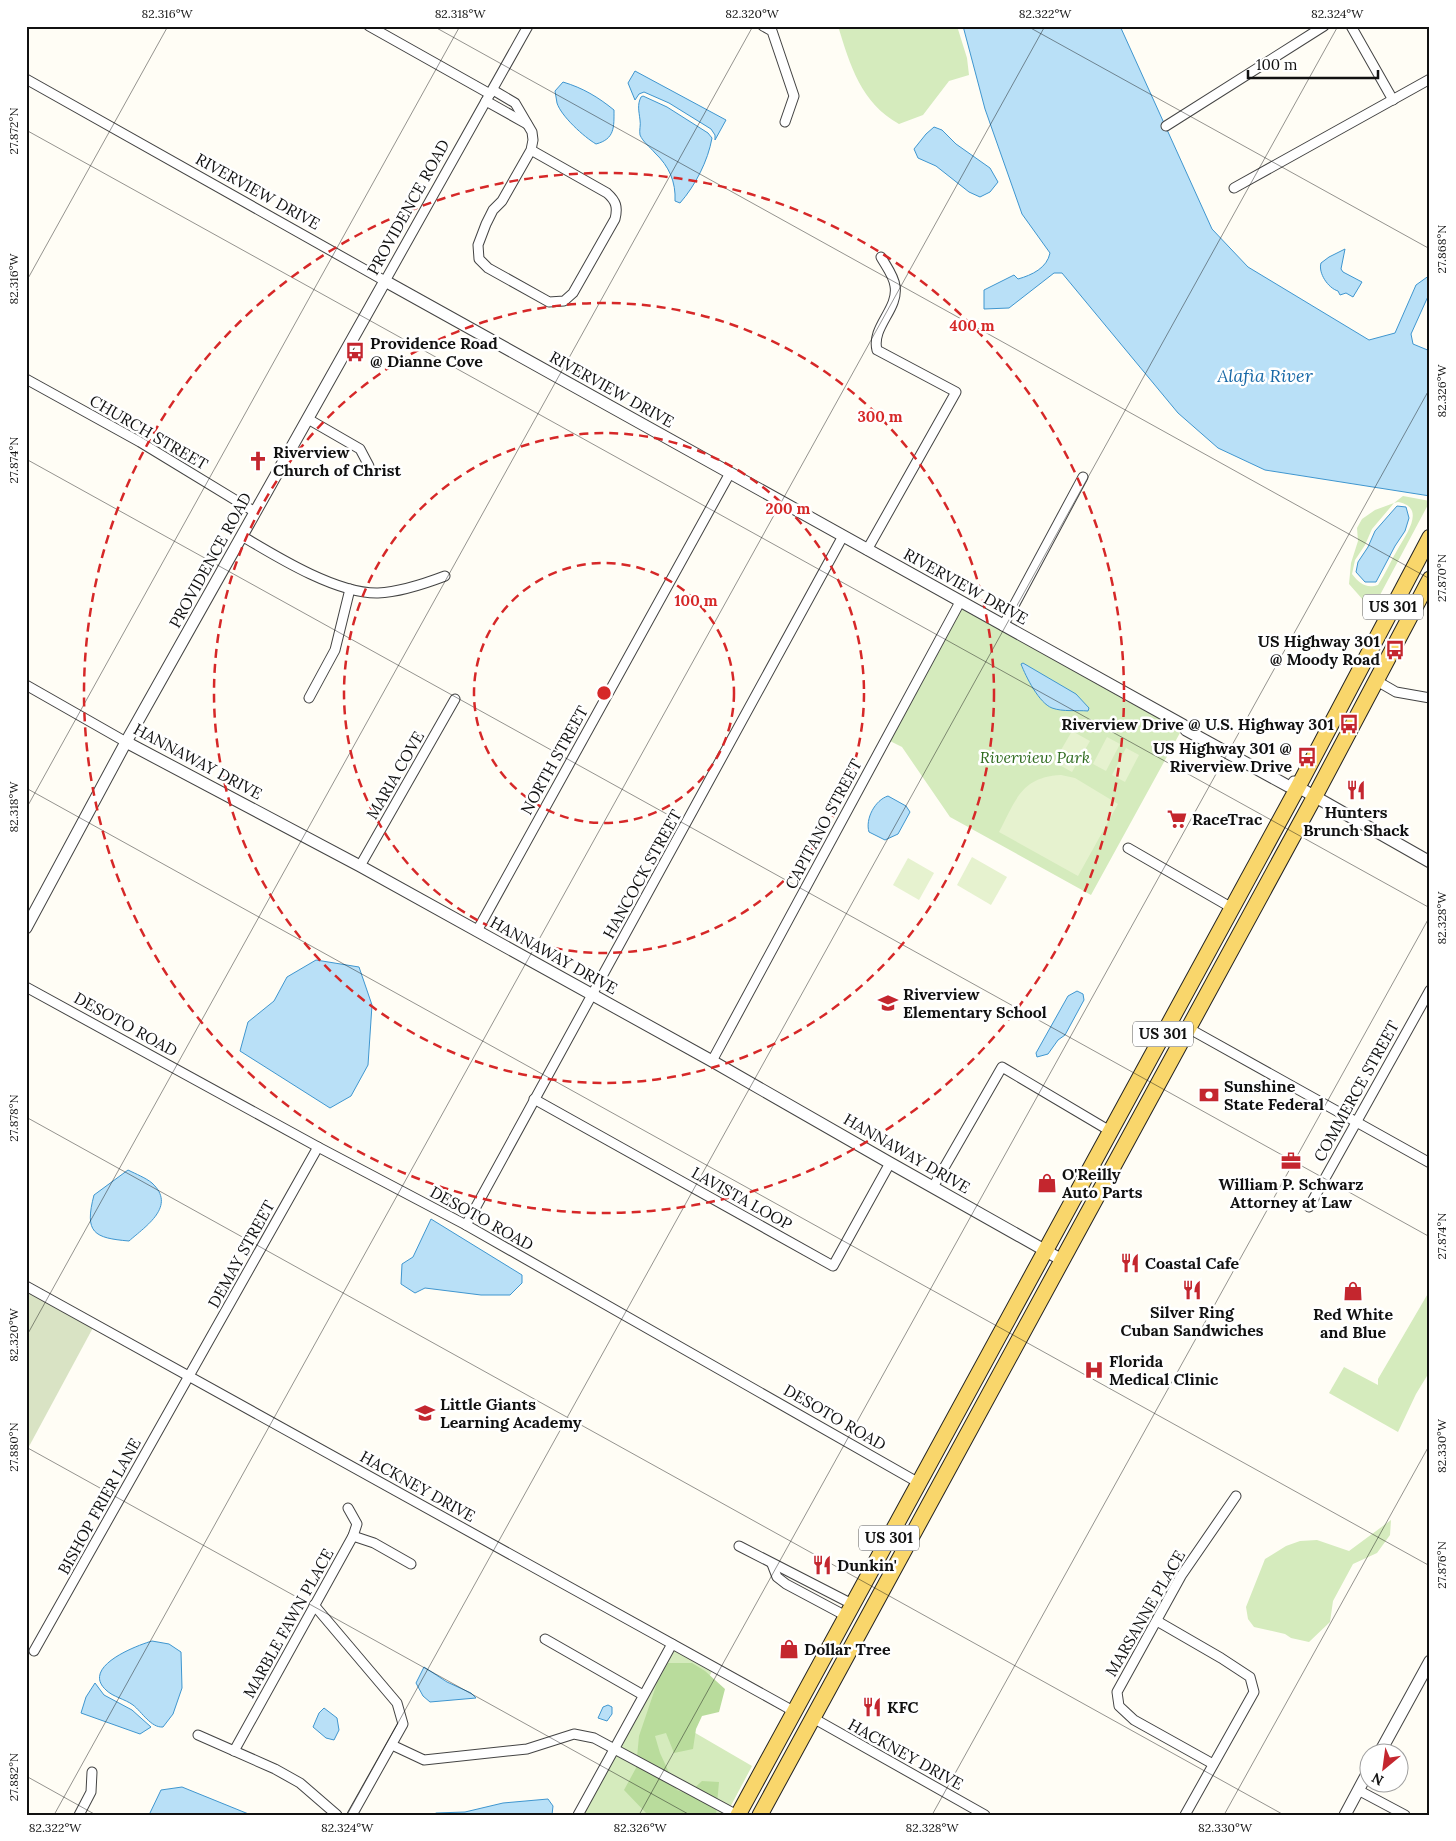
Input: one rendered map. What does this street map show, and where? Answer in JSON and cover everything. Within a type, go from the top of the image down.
[{"type":"main road","name":"US 301","points":[[737,1815],[1298,787],[1430,537]]},
{"type":"main road","name":"US 301","points":[[760,1815],[1315,796],[1430,579]]},
{"type":"main road","points":[[1377,681],[1373,666],[1396,621],[1397,599]]},
{"type":"main road","points":[[1188,1028],[1187,1009],[1221,945],[1229,914]]},
{"type":"main road","points":[[1118,1155],[1123,1128],[1172,1036],[1173,1029],[1169,1024]]},
{"type":"main road","points":[[942,1480],[938,1471],[962,1425],[969,1404],[972,1385]]},
{"type":"main road","points":[[880,1594],[890,1557],[921,1499],[922,1488],[919,1483]]},
{"type":"main road","points":[[868,1617],[863,1613],[862,1608],[881,1572],[887,1541]]},
{"type":"main road","points":[[822,1702],[830,1667],[854,1622],[856,1614],[849,1610]]},
{"type":"street","points":[[369,26],[489,95],[527,124]]},
{"type":"street","name":"PROVIDENCE ROAD","points":[[26,928],[126,742],[528,26]]},
{"type":"street","points":[[763,26],[772,31],[794,96],[785,122]]},
{"type":"street","points":[[1166,126],[1324,26]]},
{"type":"street","points":[[1351,26],[1393,100]]},
{"type":"street","name":"RIVERVIEW DRIVE","points":[[26,79],[1183,725],[1186,730],[1288,786],[1298,787],[1315,796],[1430,862]]},
{"type":"street","points":[[1234,188],[1430,79]]},
{"type":"street","points":[[489,95],[515,103],[532,132],[533,140],[531,150],[502,201],[493,210],[486,224],[478,245],[479,259],[488,268],[549,302],[564,301],[573,293],[614,219],[617,205],[607,193],[531,150]]},
{"type":"street","points":[[868,550],[956,392],[877,350],[874,340],[894,301],[895,286],[881,257]]},
{"type":"street","name":"CHURCH STREET","points":[[26,379],[140,442],[255,512]]},
{"type":"street","points":[[308,419],[360,449],[369,466]]},
{"type":"street","name":"NORTH STREET","points":[[477,931],[730,473]]},
{"type":"street","points":[[1003,626],[1084,477]]},
{"type":"street","points":[[242,536],[316,577],[350,589],[378,593],[423,585],[445,576]]},
{"type":"street","name":"HANCOCK STREET","points":[[466,1225],[843,536]]},
{"type":"street","points":[[309,698],[335,650],[350,589]]},
{"type":"street","name":"CAPITANO STREET","points":[[712,1060],[960,602]]},
{"type":"street","points":[[1377,681],[1396,692],[1430,698]]},
{"type":"street","name":"HANNAWAY DRIVE","points":[[26,685],[126,742],[360,866],[712,1060],[1062,1260]]},
{"type":"street","name":"MARIA COVE","points":[[360,866],[456,699]]},
{"type":"street","points":[[1128,848],[1229,914]]},
{"type":"street","name":"DESOTO ROAD","points":[[26,987],[318,1147],[466,1225],[919,1483]]},
{"type":"street","name":"COMMERCE STREET","points":[[1309,1207],[1430,990]]},
{"type":"street","points":[[1188,1028],[1430,1163]]},
{"type":"street","points":[[933,1187],[1002,1067],[1110,1131]]},
{"type":"street","name":"LAVISTA LOOP","points":[[534,1099],[833,1266],[890,1163]]},
{"type":"street","name":"DEMAY STREET","points":[[189,1376],[318,1147]]},
{"type":"street","name":"HACKNEY DRIVE","points":[[26,1286],[794,1712]]},
{"type":"street","name":"BISHOP FRIER LANE","points":[[34,1651],[189,1376]]},
{"type":"street","name":"MARSANNE PLACE","points":[[1213,1764],[1134,1720],[1119,1706],[1117,1692],[1181,1576],[1236,1496]]},
{"type":"street","points":[[348,1508],[357,1524],[353,1536],[374,1543],[411,1564]]},
{"type":"street","name":"MARBLE FAWN PLACE","points":[[234,1751],[353,1536]]},
{"type":"street","points":[[739,1546],[849,1610]]},
{"type":"street","points":[[772,1564],[777,1577],[786,1584],[849,1610]]},
{"type":"street","points":[[314,1605],[397,1703],[403,1724],[352,1815]]},
{"type":"street","points":[[1157,1621],[1250,1677],[1254,1692],[1185,1815]]},
{"type":"street","points":[[544,1639],[643,1695]]},
{"type":"street","points":[[578,1815],[672,1644]]},
{"type":"street","points":[[1384,1744],[1430,1661]]},
{"type":"street","name":"HACKNEY DRIVE","points":[[812,1718],[985,1815]]},
{"type":"street","points":[[392,1745],[424,1760],[527,1749],[574,1734],[594,1738],[737,1815]]},
{"type":"street","points":[[198,1735],[275,1768],[300,1783],[337,1815]]},
{"type":"street","points":[[79,1815],[91,1792],[92,1772]]},
{"type":"street","points":[[1344,1815],[1358,1790]]},
{"type":"street","points":[[1366,1794],[1405,1815]]},
{"type":"green space","points":[[838,26],[957,26],[967,58],[969,75],[949,81],[923,115],[899,124],[875,105],[866,94],[847,55]]},
{"type":"green space","points":[[1403,496],[1430,501],[1372,610],[1349,584],[1351,563],[1358,541],[1357,528],[1362,519],[1375,510],[1394,503]],"holes":[[[1398,502],[1411,509],[1413,515],[1410,528],[1378,585],[1370,586],[1363,584],[1352,574],[1355,560],[1365,545],[1372,529],[1394,503]]]},
{"type":"green space","name":"Riverview Park","points":[[961,608],[1181,731],[1091,895],[950,817],[902,747],[888,740]]},
{"type":"green space","points":[[1072,731],[1090,741],[1072,772],[1054,762]]},
{"type":"green space","points":[[1107,737],[1120,744],[1106,771],[1093,764]]},
{"type":"green space","points":[[1126,748],[1139,755],[1125,782],[1112,775]]},
{"type":"green space","points":[[1061,775],[1075,778],[1118,804],[1078,876],[999,832],[1016,800],[1028,785],[1037,780]]},
{"type":"green space","points":[[972,857],[1007,877],[991,905],[957,885]]},
{"type":"green space","points":[[908,858],[934,873],[919,900],[893,885]]},
{"type":"green space","points":[[26,1289],[95,1324],[26,1452]]},
{"type":"green space","points":[[1430,1290],[1430,1371],[1416,1394],[1398,1432],[1329,1393],[1344,1367],[1378,1385],[1378,1379]]},
{"type":"green space","points":[[1391,1520],[1390,1535],[1377,1553],[1353,1564],[1333,1601],[1330,1622],[1309,1642],[1254,1627],[1248,1619],[1246,1607],[1265,1559],[1286,1546],[1300,1541],[1317,1540],[1349,1551]]},
{"type":"green space","points":[[672,1645],[713,1669],[685,1727],[752,1766],[726,1815],[580,1815]]},
{"type":"green space","points":[[668,1663],[692,1663],[705,1671],[725,1689],[719,1712],[702,1716],[696,1729],[693,1749],[674,1753],[666,1733],[655,1736],[660,1753],[677,1790],[688,1794],[702,1781],[719,1782],[716,1815],[648,1815],[624,1790],[636,1768],[639,1736],[657,1683]]},
{"type":"water","name":"Alafia River","points":[[963,26],[1120,26],[1212,229],[1248,267],[1369,340],[1395,333],[1416,285],[1430,275],[1430,292],[1411,334],[1413,344],[1430,351],[1430,496],[1265,470],[1218,448],[1178,413],[1062,273],[1054,273],[1009,308],[984,309],[984,290],[1014,275],[1018,279],[1033,273],[1046,263],[1050,253],[1022,214],[985,109]]},
{"type":"water","points":[[635,71],[726,120],[715,140],[715,135],[711,129],[669,103],[644,92],[639,94],[635,100],[628,83]]},
{"type":"water","points":[[563,82],[590,93],[614,110],[612,132],[607,139],[596,144],[579,131],[563,114],[557,103],[555,91]]},
{"type":"water","points":[[643,96],[667,107],[708,133],[712,138],[700,173],[680,203],[675,201],[673,181],[668,169],[640,135],[639,105]]},
{"type":"water","points":[[934,127],[942,130],[956,144],[990,168],[998,182],[990,192],[980,197],[969,192],[936,166],[918,158],[914,149]]},
{"type":"water","points":[[1345,249],[1341,269],[1362,282],[1353,297],[1346,293],[1340,295],[1338,291],[1327,283],[1320,267],[1321,263],[1329,257]]},
{"type":"water","points":[[1397,506],[1406,507],[1409,518],[1405,531],[1376,582],[1365,582],[1356,572],[1358,562],[1368,547],[1375,531]]},
{"type":"water","points":[[1023,663],[1076,694],[1089,708],[1088,711],[1061,710],[1047,705],[1042,701],[1030,682],[1021,664]]},
{"type":"water","points":[[888,796],[906,806],[910,812],[898,834],[885,840],[869,832],[868,821],[879,801]]},
{"type":"water","points":[[316,960],[359,967],[372,1005],[368,1065],[351,1096],[330,1108],[240,1051],[248,1022],[274,1001],[287,977]]},
{"type":"water","points":[[1077,991],[1083,994],[1084,1000],[1065,1035],[1058,1040],[1048,1054],[1037,1057],[1036,1053],[1068,996]]},
{"type":"water","points":[[128,1170],[152,1183],[159,1191],[160,1208],[150,1222],[129,1241],[107,1238],[95,1231],[91,1225],[91,1208],[94,1195]]},
{"type":"water","points":[[431,1219],[522,1275],[522,1283],[510,1295],[481,1295],[425,1288],[415,1293],[401,1284],[402,1264],[413,1257]]},
{"type":"water","points":[[152,1641],[169,1644],[181,1652],[182,1688],[173,1714],[163,1727],[155,1725],[133,1705],[106,1690],[100,1681],[100,1673],[113,1659]]},
{"type":"water","points":[[424,1667],[447,1682],[471,1693],[476,1698],[430,1702],[423,1696],[416,1683]]},
{"type":"water","points":[[95,1683],[104,1695],[132,1710],[151,1727],[140,1734],[81,1713],[86,1697]]},
{"type":"water","points":[[608,1705],[612,1707],[612,1714],[607,1721],[598,1718],[603,1707]]},
{"type":"water","points":[[324,1708],[337,1718],[339,1730],[334,1740],[326,1738],[313,1727],[319,1713]]},
{"type":"water","points":[[182,1787],[251,1815],[149,1815],[161,1790]]},
{"type":"water","points":[[548,1799],[553,1806],[552,1815],[433,1815],[436,1813],[465,1812],[503,1803]]},
{"type":"place","name":"Providence Road @ Dianne Cove","points":[[355,352]]},
{"type":"place","name":"Riverview Church of Christ","points":[[258,461]]},
{"type":"place","name":"US Highway 301 @ Moody Road","points":[[1395,650]]},
{"type":"place","name":"Riverview Drive @ U.S. Highway 301","points":[[1349,724]]},
{"type":"place","name":"US Highway 301 @ Riverview Drive","points":[[1307,757]]},
{"type":"place","name":"Hunters Brunch Shack","points":[[1356,790]]},
{"type":"place","name":"RaceTrac","points":[[1177,819]]},
{"type":"place","name":"Riverview Elementary School","points":[[888,1003]]},
{"type":"place","name":"Sunshine State Federal","points":[[1209,1095]]},
{"type":"place","name":"William P. Schwarz Attorney at Law","points":[[1291,1161]]},
{"type":"place","name":"O'Reilly Auto Parts","points":[[1047,1183]]},
{"type":"place","name":"Coastal Cafe","points":[[1130,1263]]},
{"type":"place","name":"Silver Ring Cuban Sandwiches","points":[[1192,1290]]},
{"type":"place","name":"Red White and Blue","points":[[1353,1291]]},
{"type":"place","name":"Florida Medical Clinic","points":[[1094,1370]]},
{"type":"place","name":"Little Giants Learning Academy","points":[[425,1413]]},
{"type":"place","name":"Dunkin'","points":[[822,1565]]},
{"type":"place","name":"Dollar Tree","points":[[789,1649]]},
{"type":"place","name":"KFC","points":[[872,1707]]}]
